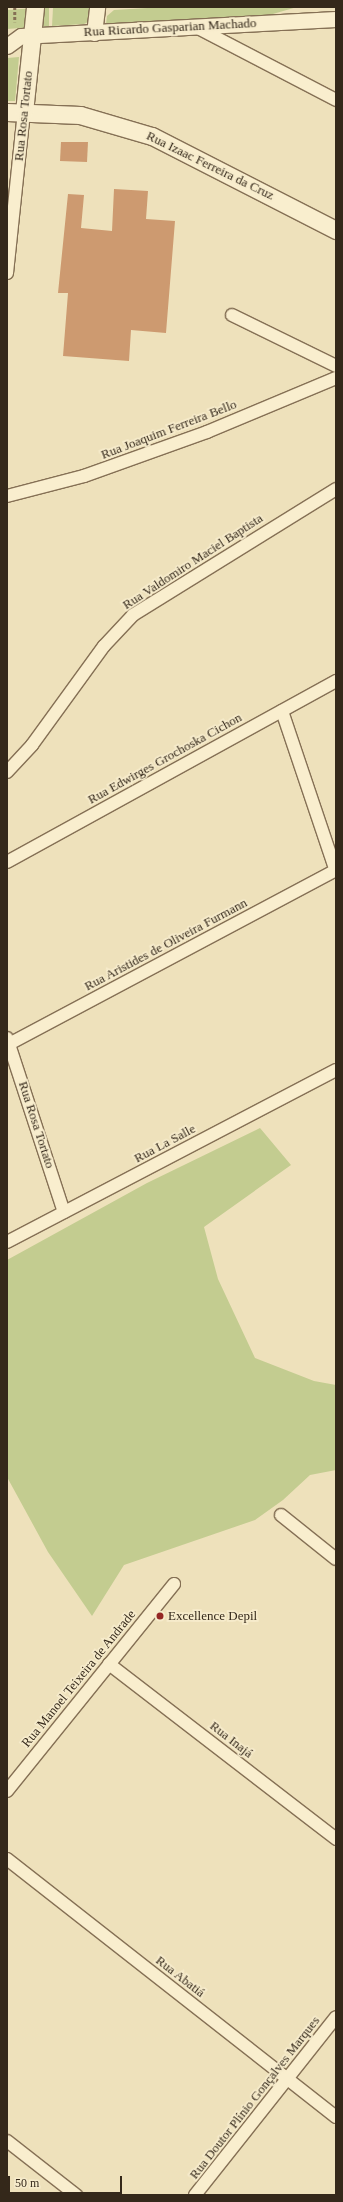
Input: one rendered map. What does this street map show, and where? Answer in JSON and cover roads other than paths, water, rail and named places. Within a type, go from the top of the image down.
[{"type":"main road","name":"Rua Rosa Tortato","points":[[24,112],[35,7]]},
{"type":"main road","name":"Rua Izaac Ferreira da Cruz","points":[[7,112],[80,115],[152,136],[336,230]]},
{"type":"street","points":[[94,33],[97,7]]},
{"type":"street","name":"Rua Ricardo Gasparian Machado","points":[[7,46],[21,36],[336,19]]},
{"type":"street","points":[[196,27],[336,100]]},
{"type":"street","name":"Rua Rosa Tortato","points":[[7,273],[24,112]]},
{"type":"street","points":[[232,315],[336,366]]},
{"type":"street","name":"Rua Joaquim Ferreira Bello","points":[[7,496],[84,476],[193,437],[336,378]]},
{"type":"street","name":"Rua Valdomiro Maciel Baptista","points":[[7,772],[32,745],[104,646],[133,615],[336,489]]},
{"type":"street","name":"Rua Edwirges Grochoska Cichon","points":[[7,862],[336,681]]},
{"type":"street","points":[[282,711],[336,870]]},
{"type":"street","name":"Rua Aristides de Oliveira Furmann","points":[[8,1041],[336,870]]},
{"type":"street","name":"Rua Rosa Tortato","points":[[8,1041],[64,1212]]},
{"type":"street","name":"Rua La Salle","points":[[7,1242],[336,1070]]},
{"type":"street","points":[[281,1514],[336,1559]]},
{"type":"street","name":"Rua Manoel Teixeira de Andrade","points":[[7,1791],[174,1584]]},
{"type":"street","name":"Rua Inajá","points":[[109,1664],[336,1839]]},
{"type":"street","name":"Rua Abatiá","points":[[7,1859],[336,2117]]},
{"type":"street","name":"Rua Doutor Plínio Gonçalves Marques","points":[[195,2195],[336,2017]]},
{"type":"street","points":[[7,2141],[76,2195]]},
{"type":"place","name":"Excellence Depil","points":[[160,1616]]}]
